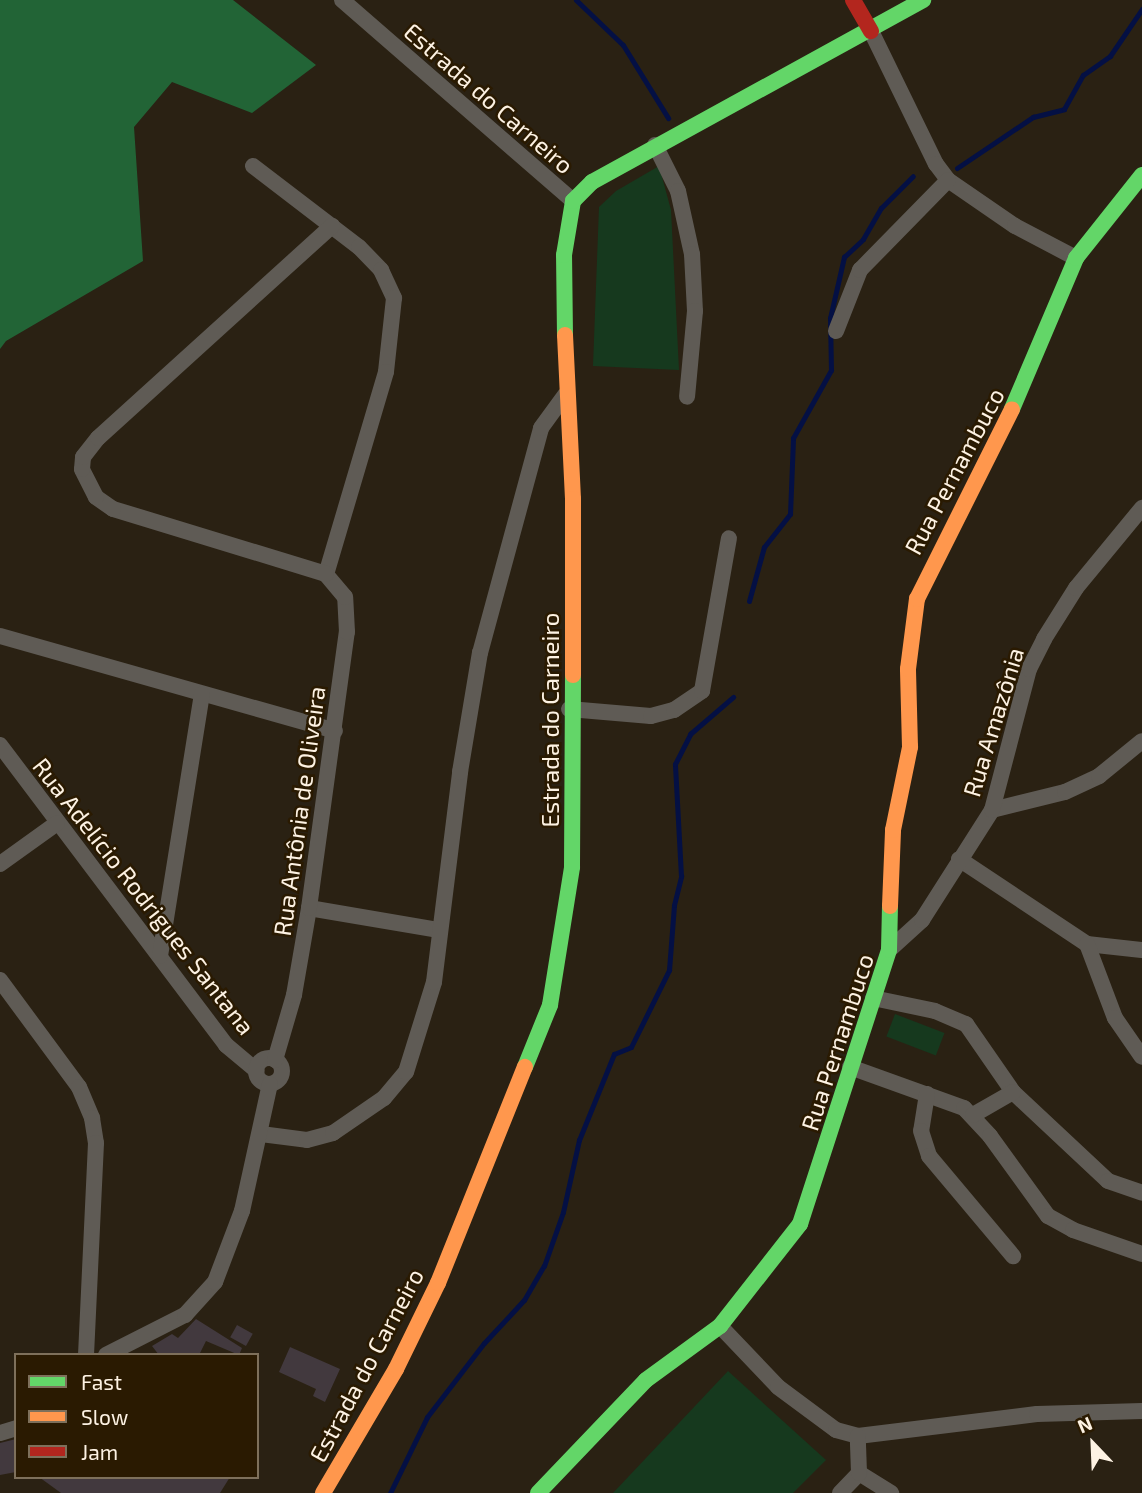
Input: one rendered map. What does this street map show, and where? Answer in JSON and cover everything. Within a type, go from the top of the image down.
[{"type":"street","name":"Estrada do Carneiro","points":[[323,1493],[396,1369],[438,1283],[550,1005],[572,867],[569,709],[573,499],[565,395],[564,249],[573,201],[342,0]]},
{"type":"street","points":[[853,0],[948,180],[1015,226],[1076,258]]},
{"type":"street","points":[[573,201],[592,182],[655,145],[871,31],[923,0]]},
{"type":"street","points":[[655,145],[682,204],[692,254],[695,311],[687,397]]},
{"type":"street","points":[[253,166],[332,226],[381,270],[394,298],[394,321],[386,372],[326,574],[113,509],[96,497],[82,469],[83,457],[98,438],[332,226]]},
{"type":"street","name":"Rua Pernambuco","points":[[538,1493],[646,1380],[720,1326],[800,1224],[842,1104],[850,1067],[890,950],[893,830],[910,747],[908,668],[917,599],[1033,368],[1076,258],[1142,175]]},
{"type":"street","points":[[836,331],[860,270],[948,180]]},
{"type":"street","points":[[261,1134],[307,1140],[333,1133],[384,1098],[406,1072],[423,1028],[434,982],[439,930],[480,653],[541,428],[565,395]]},
{"type":"street","name":"Rua Amazônia","points":[[890,950],[922,920],[992,810],[1029,669],[1044,639],[1076,588],[1142,508]]},
{"type":"street","points":[[569,709],[662,713],[695,697],[709,673],[729,538]]},
{"type":"street","name":"Rua Antônia de Oliveira","points":[[275,1060],[294,995],[309,908],[335,731],[349,610],[341,587],[326,574]]},
{"type":"street","points":[[0,636],[335,731]]},
{"type":"street","points":[[160,956],[202,694]]},
{"type":"street","points":[[992,810],[1065,792],[1098,776],[1142,741]]},
{"type":"street","name":"Rua Adelício Rodrigues Santana","points":[[0,746],[226,1045],[257,1071]]},
{"type":"street","points":[[0,864],[57,823]]},
{"type":"street","points":[[959,859],[1087,944],[1142,950]]},
{"type":"street","points":[[309,908],[439,930]]},
{"type":"street","points":[[1087,944],[1115,1018],[1142,1057]]},
{"type":"street","points":[[0,980],[79,1087],[92,1118],[96,1143],[86,1353]]},
{"type":"street","points":[[873,998],[935,1011],[966,1024],[1013,1092],[1108,1181],[1142,1193]]},
{"type":"street","points":[[110,1353],[185,1315],[203,1299],[229,1254],[261,1134],[270,1084],[282,1073],[275,1060],[263,1060],[257,1071],[262,1082],[270,1084]]},
{"type":"street","points":[[850,1067],[927,1094],[973,1115],[1048,1216],[1073,1230],[1142,1254]]},
{"type":"street","points":[[973,1115],[1013,1092]]},
{"type":"street","points":[[927,1094],[921,1131],[929,1156],[1013,1256]]},
{"type":"street","points":[[720,1326],[778,1387],[836,1430],[858,1436],[1037,1415],[1142,1411]]},
{"type":"street","points":[[840,1493],[859,1473],[858,1436]]},
{"type":"street","points":[[859,1473],[891,1493]]},
{"type":"green space","points":[[0,0],[233,0],[316,65],[252,113],[172,82],[134,127],[143,261],[6,341],[0,349]]},
{"type":"green space","points":[[659,166],[671,210],[679,370],[593,366],[599,207],[616,191]]},
{"type":"green space","points":[[895,1014],[944,1033],[936,1055],[886,1036]]},
{"type":"green space","points":[[728,1371],[826,1460],[793,1493],[613,1493]]},
{"type":"building","points":[[196,1319],[242,1348],[240,1353],[234,1353],[206,1341],[200,1353],[157,1353],[152,1346],[172,1334],[178,1338]]},
{"type":"building","points":[[237,1325],[253,1334],[246,1346],[230,1337]]},
{"type":"building","points":[[290,1347],[340,1369],[325,1402],[313,1396],[316,1389],[279,1372]]},
{"type":"building","points":[[14,1440],[14,1472],[0,1475],[0,1443]]},
{"type":"building","points":[[42,1479],[229,1479],[220,1493],[61,1493]]},
{"type":"waterway","points":[[576,0],[623,45],[668,118]]},
{"type":"waterway","points":[[957,168],[1033,117],[1064,109],[1083,75],[1110,56],[1142,9]]},
{"type":"waterway","points":[[749,601],[764,547],[790,514],[793,438],[831,370],[830,318],[844,257],[863,239],[881,208],[913,176]]},
{"type":"waterway","points":[[390,1493],[427,1417],[484,1343],[524,1300],[544,1266],[563,1212],[579,1140],[614,1054],[631,1047],[669,970],[674,905],[681,876],[675,764],[690,734],[733,697]]},
{"type":"traffic: fast","points":[[565,335],[564,255],[573,201],[592,182],[923,0]]},
{"type":"traffic: fast","points":[[1012,409],[1076,258],[1142,175]]},
{"type":"traffic: fast","points":[[525,1067],[550,1005],[572,867],[573,675]]},
{"type":"traffic: fast","points":[[538,1493],[646,1380],[720,1326],[800,1224],[889,950],[890,906]]},
{"type":"traffic: slow","points":[[565,335],[573,499],[573,675]]},
{"type":"traffic: slow","points":[[890,906],[893,830],[910,747],[908,669],[917,599],[1012,409]]},
{"type":"traffic: slow","points":[[323,1493],[396,1369],[438,1283],[525,1067]]},
{"type":"traffic: jam","points":[[853,0],[871,31]]}]
